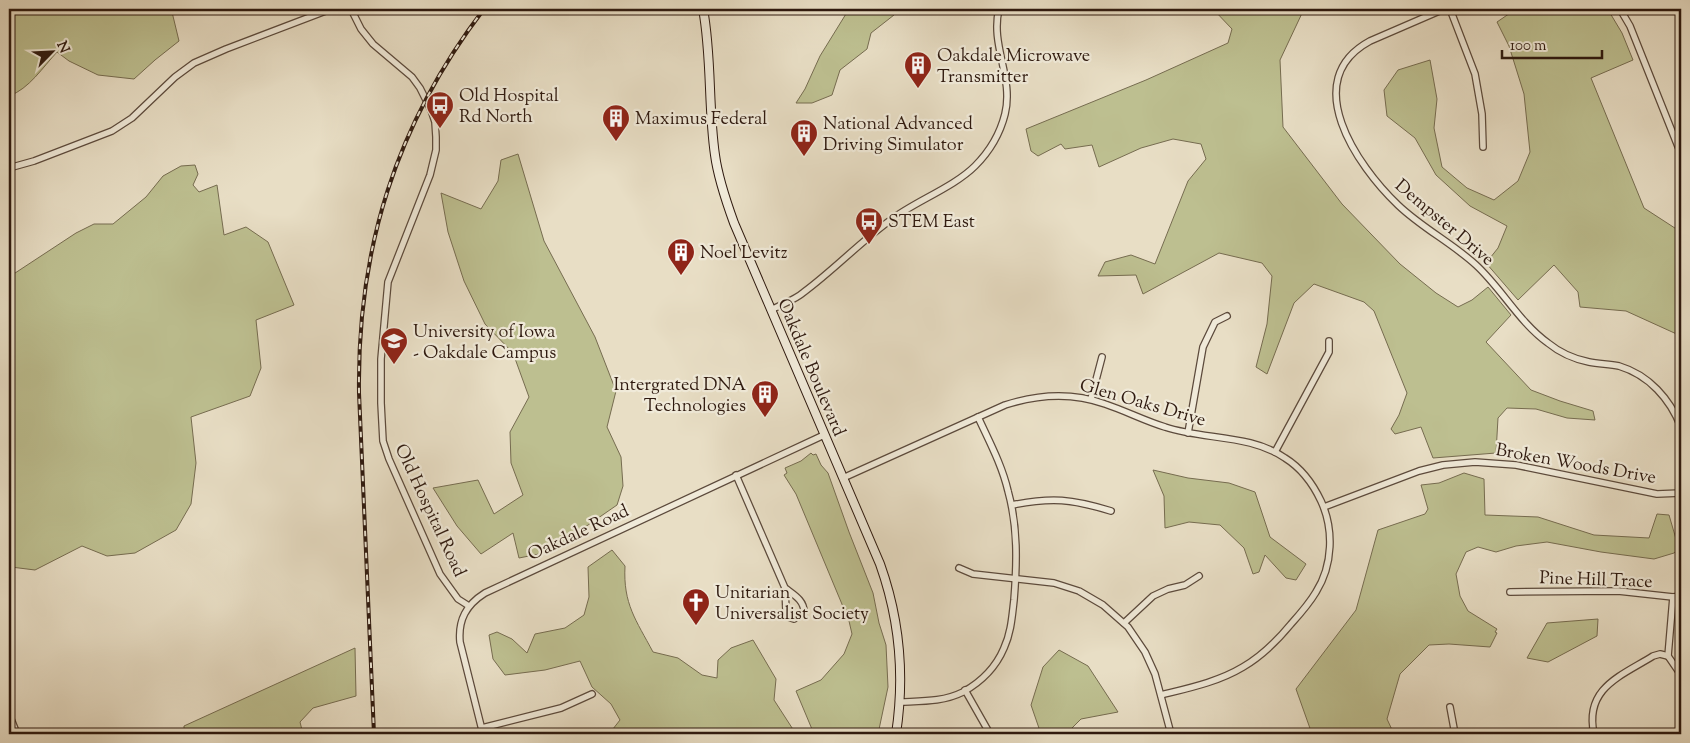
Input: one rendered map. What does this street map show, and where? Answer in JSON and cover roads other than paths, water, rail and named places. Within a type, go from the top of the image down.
[{"type":"main road","name":"Oakdale Boulevard","points":[[703,9],[707,36],[717,166],[734,222],[880,564],[893,606],[900,658],[900,702],[896,734]]},
{"type":"street","points":[[9,168],[34,161],[112,131],[132,118],[175,77],[194,63],[331,9]]},
{"type":"street","name":"Old Hospital Road","points":[[351,9],[361,29],[373,44],[412,77],[426,98],[435,122],[436,150],[430,175],[388,282],[381,359],[382,433],[389,459],[440,574],[458,599],[469,606]]},
{"type":"street","points":[[771,310],[803,294],[870,235],[893,218],[974,168],[985,156],[995,141],[1007,100],[1007,84],[996,34],[999,9]]},
{"type":"street","name":"Dempster Drive","points":[[1444,9],[1370,41],[1361,46],[1347,60],[1337,78],[1335,98],[1341,122],[1352,145],[1385,193],[1423,227],[1461,252],[1478,268],[1537,334],[1569,356],[1618,366],[1641,376],[1660,392],[1676,413],[1681,428]]},
{"type":"street","points":[[1450,9],[1475,74],[1482,114],[1483,147]]},
{"type":"street","points":[[1620,9],[1630,26],[1681,154]]},
{"type":"street","points":[[1188,433],[1203,347],[1215,322],[1227,316]]},
{"type":"street","points":[[1275,452],[1329,352],[1329,340]]},
{"type":"street","points":[[1090,399],[1102,357]]},
{"type":"street","name":"Glen Oaks Drive","points":[[843,478],[1006,405],[1034,397],[1063,395],[1090,399],[1157,425],[1188,433],[1254,444],[1275,452],[1290,462],[1313,486],[1324,507],[1329,527],[1330,540],[1326,567],[1318,590],[1280,636],[1254,660],[1229,675],[1161,695]]},
{"type":"street","points":[[900,702],[938,700],[966,690],[991,670],[1004,649],[1011,626],[1016,578],[1016,546],[1012,505],[1003,473],[978,417]]},
{"type":"street","name":"Oakdale Road","points":[[469,606],[485,593],[824,435]]},
{"type":"street","name":"Broken Woods Drive","points":[[1324,507],[1419,471],[1443,465],[1475,462],[1516,465],[1658,494],[1681,493]]},
{"type":"street","points":[[736,475],[785,588],[788,617],[794,619],[804,612],[804,606],[801,601],[785,588]]},
{"type":"street","points":[[1012,505],[1036,500],[1063,500],[1077,501],[1111,511]]},
{"type":"street","points":[[959,568],[973,574],[1054,583],[1079,591],[1103,605],[1124,624],[1145,652],[1155,674],[1171,734]]},
{"type":"street","points":[[1124,624],[1153,596],[1168,589],[1185,585],[1199,576]]},
{"type":"street","name":"Pine Hill Trace","points":[[1510,592],[1618,591],[1673,597],[1681,596]]},
{"type":"street","points":[[1673,597],[1668,656],[1681,675]]},
{"type":"street","points":[[469,606],[461,622],[459,631],[460,642],[482,731],[561,708],[592,694]]},
{"type":"street","points":[[1594,734],[1592,714],[1598,694],[1607,685],[1653,656],[1660,654],[1668,656]]},
{"type":"street","points":[[966,690],[990,734]]},
{"type":"street","points":[[1450,708],[1455,734]]},
{"type":"street","points":[[9,714],[17,734]]},
{"type":"railway","points":[[374,734],[359,393],[360,340],[365,288],[374,239],[388,190],[405,143],[427,97],[453,53],[484,9]]},
{"type":"place","name":"Oakdale Microwave Transmitter","points":[[918,89]]},
{"type":"place","name":"Old Hospital Rd North","points":[[440,129]]},
{"type":"place","name":"Maximus Federal","points":[[616,142]]},
{"type":"place","name":"National Advanced Driving Simulator","points":[[804,157]]},
{"type":"place","name":"STEM East","points":[[869,245]]},
{"type":"place","name":"Noel Levitz","points":[[681,276]]},
{"type":"place","name":"University of Iowa - Oakdale Campus","points":[[394,365]]},
{"type":"place","name":"Intergrated DNA Technologies","points":[[765,418]]},
{"type":"place","name":"Unitarian Universalist Society","points":[[696,626]]}]
